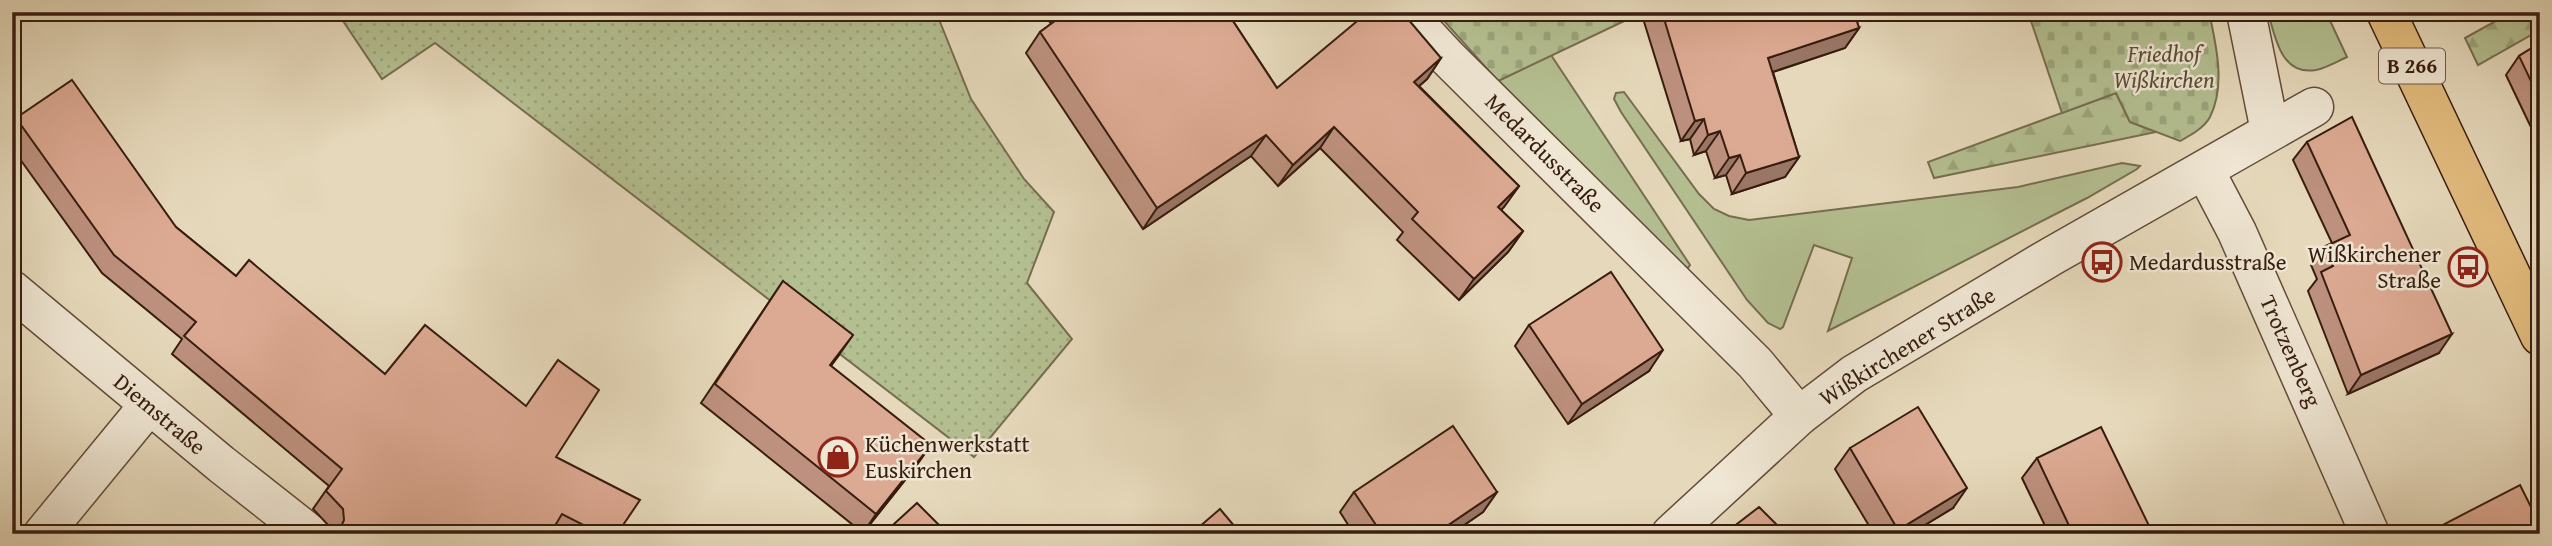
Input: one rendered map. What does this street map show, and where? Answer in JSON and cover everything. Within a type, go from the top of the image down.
[{"type":"main road","name":"B 266","points":[[2386,12],[2540,336]]},
{"type":"street","name":"Medardusstraße","points":[[1405,12],[1755,363],[1799,416]]},
{"type":"street","points":[[2246,12],[2270,131]]},
{"type":"street","name":"Wißkirchener Straße","points":[[1671,534],[1799,416],[1854,374],[2052,256],[2314,107]]},
{"type":"street","name":"Trotzenberg","points":[[2205,171],[2243,245],[2370,534]]},
{"type":"street","name":"Diemstraße","points":[[12,290],[149,405],[310,534]]},
{"type":"street","points":[[43,534],[149,405]]},
{"type":"green space","points":[[337,12],[936,12],[971,99],[1024,179],[1054,212],[1027,283],[1072,339],[974,457],[435,43],[382,79]]},
{"type":"green space","points":[[1436,12],[1641,12],[1641,13],[1498,81]]},
{"type":"green space","name":"Friedhof Wißkirchen","points":[[2028,12],[2209,12],[2219,78],[2215,105],[2210,117],[2201,128],[2180,141],[2130,122],[2116,93],[2062,113]]},
{"type":"green space","points":[[2268,12],[2326,12],[2347,57],[2316,70],[2295,67],[2287,61],[2277,43]]},
{"type":"green space","points":[[2512,12],[2540,12],[2540,30],[2478,65],[2465,38]]},
{"type":"green space","points":[[1551,55],[1690,265],[1688,268],[1498,81]]},
{"type":"green space","points":[[1624,92],[1699,194],[1714,209],[1729,216],[1749,220],[2018,187],[2122,163],[2140,166],[2087,198],[1828,331],[1852,258],[1814,245],[1780,329],[1768,323],[1747,300],[1621,112],[1614,99],[1616,93]]},
{"type":"green space","points":[[2116,93],[2130,122],[2156,132],[1934,178],[1928,162]]},
{"type":"building","points":[[1067,12],[1227,12],[1277,88],[1368,12],[1402,12],[1441,58],[1414,82],[1519,186],[1498,207],[1523,231],[1474,279],[1412,219],[1418,212],[1334,127],[1293,165],[1266,135],[1157,208],[1040,32]]},
{"type":"building","points":[[1662,12],[1854,12],[1859,28],[1768,58],[1799,157],[1746,173],[1740,155],[1729,158],[1720,131],[1708,135],[1704,119],[1695,121]]},
{"type":"building","points":[[2540,43],[2540,100],[2519,56]]},
{"type":"building","points":[[72,80],[176,227],[236,276],[249,260],[385,374],[425,325],[526,406],[558,360],[599,390],[556,457],[640,500],[617,534],[601,534],[562,514],[550,534],[334,534],[344,520],[343,509],[326,491],[342,469],[184,336],[196,322],[114,255],[16,118]]},
{"type":"building","points":[[2352,117],[2452,334],[2361,375],[2321,272],[2333,266],[2324,247],[2350,235],[2307,142]]},
{"type":"building","points":[[1611,272],[1663,350],[1582,404],[1529,325]]},
{"type":"building","points":[[783,281],[853,335],[830,365],[931,445],[876,514],[715,384]]},
{"type":"building","points":[[1918,407],[1967,488],[1898,530],[1850,448]]},
{"type":"building","points":[[1453,426],[1497,492],[1435,534],[1382,534],[1354,492]]},
{"type":"building","points":[[2101,427],[2153,534],[2073,534],[2037,458]]},
{"type":"building","points":[[2520,485],[2540,529],[2530,534],[2429,534],[2429,532]]},
{"type":"building","points":[[917,503],[948,534],[883,534]]},
{"type":"building","points":[[1759,507],[1786,534],[1724,534]]},
{"type":"building","points":[[1220,509],[1241,534],[1191,534]]},
{"type":"building","points":[[300,526],[313,534],[295,534]]},
{"type":"place","name":"Medardusstraße","points":[[2102,262]]},
{"type":"place","name":"Wißkirchener Straße","points":[[2468,267]]},
{"type":"place","name":"Küchenwerkstatt Euskirchen","points":[[838,457]]}]
